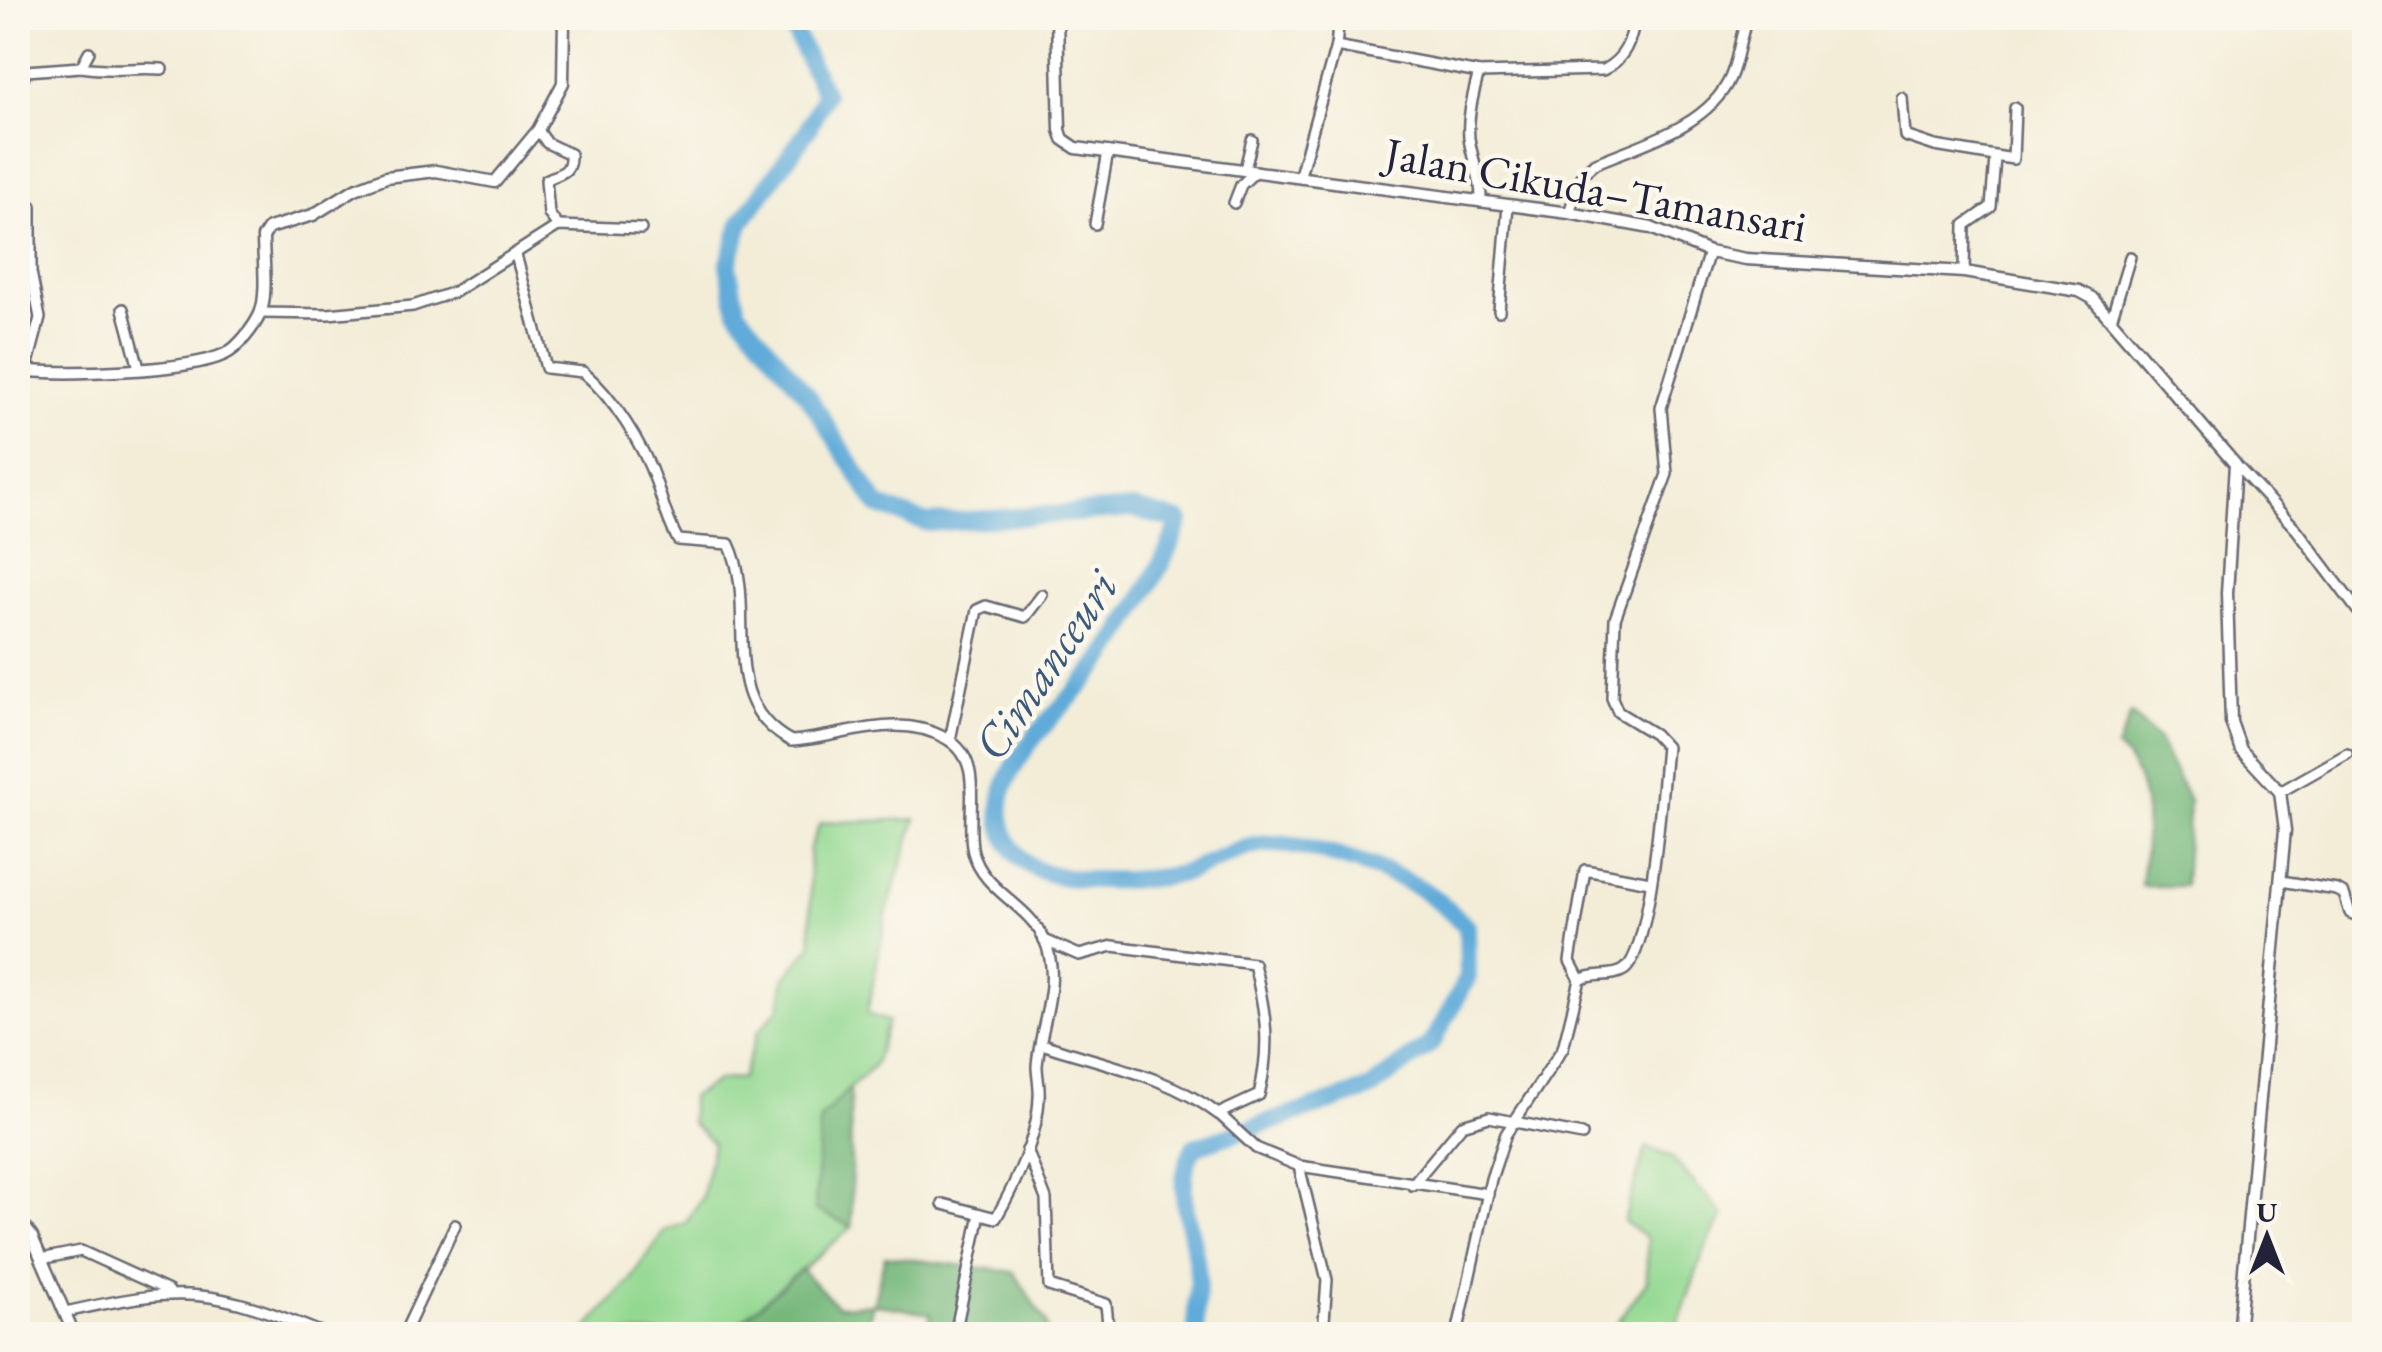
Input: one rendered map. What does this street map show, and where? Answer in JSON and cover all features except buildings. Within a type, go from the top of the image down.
[{"type":"street","points":[[18,194],[31,206],[31,272],[40,318],[22,370],[53,374],[139,368],[227,353],[261,313],[263,237],[269,228],[314,215],[355,189],[386,177],[436,171],[495,182],[538,130],[563,83],[564,18]]},
{"type":"street","name":"Jalan Cikuda–Tamansari","points":[[1057,18],[1063,139],[1076,148],[1569,213],[1651,228],[1709,252],[1746,259],[1964,272],[2080,290],[2235,464]]},
{"type":"street","points":[[1300,175],[1336,46],[1339,18]]},
{"type":"street","points":[[1336,46],[1479,73],[1603,70],[1618,62],[1631,39],[1635,18]]},
{"type":"street","points":[[1569,213],[1582,174],[1594,164],[1681,126],[1717,101],[1732,74],[1747,18]]},
{"type":"street","points":[[81,67],[89,52]]},
{"type":"street","points":[[18,92],[26,71],[81,67],[115,73],[134,67],[162,69]]},
{"type":"street","points":[[1479,73],[1471,98],[1469,139],[1482,179],[1481,202]]},
{"type":"street","points":[[1902,98],[1905,136],[2013,160],[2015,108]]},
{"type":"street","points":[[538,130],[547,144],[570,154],[565,174],[546,180],[549,214],[558,226]]},
{"type":"street","points":[[1234,203],[1250,170],[1252,140]]},
{"type":"street","points":[[1095,224],[1108,152]]},
{"type":"street","points":[[1964,272],[1965,225],[1991,207],[1994,158]]},
{"type":"street","points":[[1500,311],[1508,206]]},
{"type":"street","points":[[261,313],[328,314],[413,306],[454,292],[558,226],[642,230]]},
{"type":"street","points":[[1580,980],[1592,973],[1620,973],[1629,966],[1657,856],[1666,747],[1654,734],[1618,712],[1612,698],[1615,618],[1666,474],[1661,408],[1709,252]]},
{"type":"street","points":[[516,254],[546,368],[582,372],[614,408],[647,463],[678,540],[729,544],[742,594],[743,679],[757,712],[791,741],[894,725],[928,730],[950,740],[969,762],[971,835],[980,871],[1029,915],[1044,940],[1050,980],[1037,1066],[1039,1099],[1026,1150],[996,1218],[942,1204]]},
{"type":"street","points":[[2110,320],[2130,256]]},
{"type":"street","points":[[123,309],[139,368]]},
{"type":"street","points":[[2235,464],[2297,530],[2364,619]]},
{"type":"street","points":[[2235,464],[2227,592],[2232,722],[2242,750],[2280,792],[2285,830],[2245,1220],[2238,1334]]},
{"type":"street","points":[[950,740],[976,610],[986,606],[1025,618],[1042,595]]},
{"type":"street","points":[[2280,792],[2310,779],[2346,754]]},
{"type":"street","points":[[1457,1334],[1488,1194],[1511,1123],[1562,1048],[1580,980],[1570,961],[1585,870],[1650,882]]},
{"type":"street","points":[[2280,881],[2337,890],[2344,894],[2350,913],[2364,918]]},
{"type":"street","points":[[1042,1044],[1127,1069],[1200,1100],[1218,1114],[1259,1095],[1269,1055],[1266,1011],[1254,964],[1112,946],[1078,955],[1044,940]]},
{"type":"street","points":[[1219,1114],[1256,1148],[1299,1166],[1488,1194]]},
{"type":"street","points":[[1412,1185],[1462,1125],[1489,1117],[1582,1134]]},
{"type":"street","points":[[1026,1150],[1046,1199],[1049,1286],[1106,1304],[1108,1334]]},
{"type":"street","points":[[1299,1166],[1327,1280],[1323,1334]]},
{"type":"street","points":[[956,1334],[980,1214]]},
{"type":"street","points":[[18,1217],[42,1259],[74,1334]]},
{"type":"street","points":[[380,1334],[400,1334],[456,1225]]},
{"type":"street","points":[[42,1259],[82,1250],[172,1292]]},
{"type":"street","points":[[66,1312],[172,1292],[241,1300],[324,1334]]},
{"type":"green space","points":[[2131,714],[2159,740],[2189,800],[2184,886],[2141,886],[2143,795],[2129,763],[2117,749]]},
{"type":"green space","points":[[916,819],[887,911],[867,1014],[888,1021],[874,1065],[850,1088],[815,1209],[852,1227],[726,1334],[582,1334],[630,1281],[665,1230],[686,1223],[702,1197],[713,1143],[691,1123],[691,1097],[719,1080],[742,1078],[758,1032],[780,1007],[785,977],[812,945],[809,850],[820,823]]},
{"type":"green space","points":[[850,1088],[852,1227],[815,1209],[820,1119]]},
{"type":"green space","points":[[1646,1147],[1671,1157],[1724,1216],[1708,1244],[1673,1334],[1609,1334],[1647,1281],[1647,1239],[1624,1221]]},
{"type":"green space","points":[[885,1256],[1014,1272],[1046,1323],[1048,1334],[926,1334],[931,1314],[873,1304]]},
{"type":"green space","points":[[801,1269],[837,1306],[873,1304],[865,1334],[819,1334],[815,1327],[804,1334],[727,1334]]},
{"type":"waterway","name":"Cimanceuri","points":[[794,18],[790,23],[825,94],[807,131],[741,223],[728,266],[737,310],[808,396],[878,506],[928,523],[1134,509],[1180,521],[1153,578],[1116,640],[1038,733],[1007,781],[1001,806],[1004,831],[1019,857],[1050,874],[1120,880],[1180,874],[1262,845],[1290,846],[1330,854],[1395,876],[1426,892],[1467,926],[1468,977],[1433,1042],[1370,1089],[1194,1147],[1187,1164],[1184,1197],[1197,1262],[1197,1334]]}]
